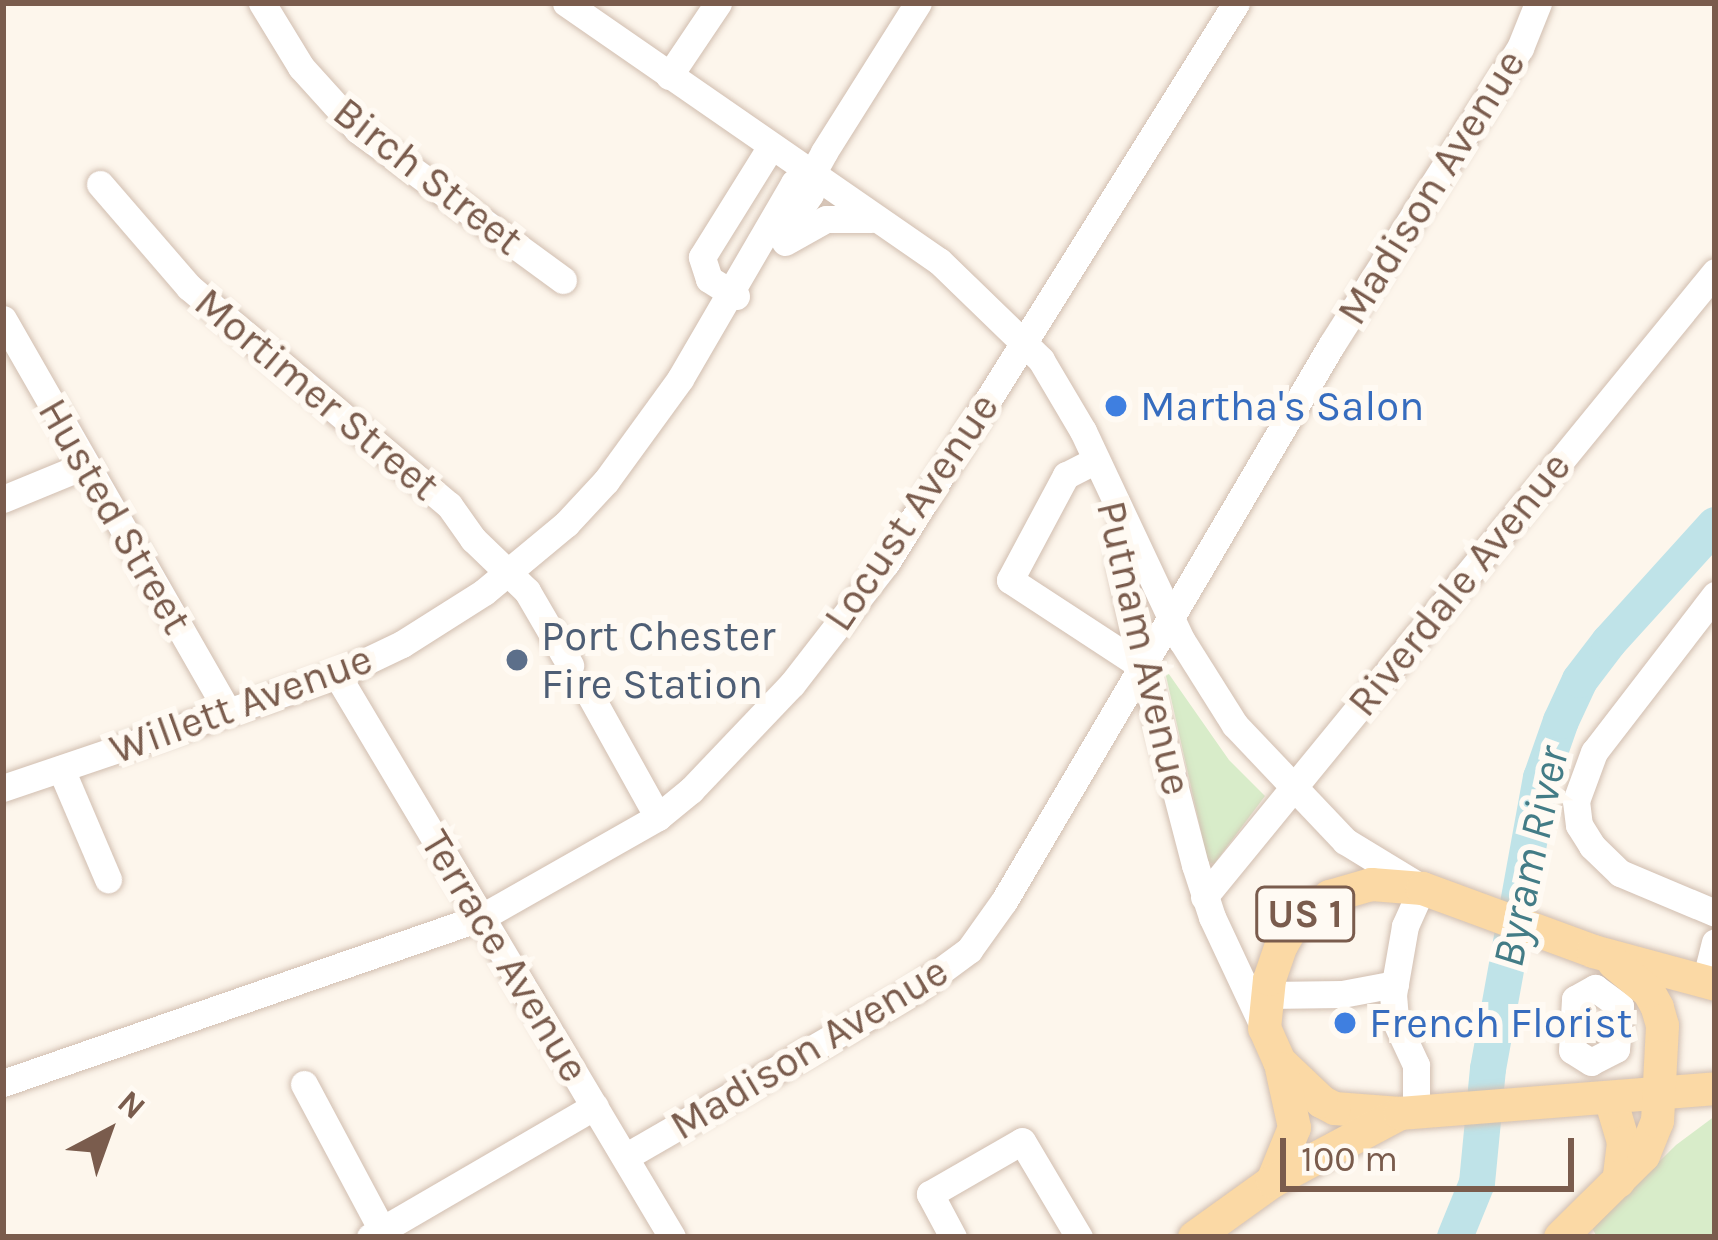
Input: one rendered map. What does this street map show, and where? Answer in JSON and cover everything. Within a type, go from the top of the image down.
[{"type":"main road","name":"US 1","points":[[1260,1008],[1281,945],[1309,909],[1351,888],[1422,888],[1597,952],[1710,983]]},
{"type":"main road","points":[[1560,1237],[1618,1180],[1648,1143],[1657,1120],[1662,1025],[1657,1006],[1633,976],[1597,952]]},
{"type":"main road","name":"Putnam Avenue","points":[[1260,1008],[1279,1061],[1304,1088],[1334,1108],[1414,1111],[1715,1088]]},
{"type":"main road","points":[[1272,1181],[1294,1127],[1279,1061]]},
{"type":"main road","points":[[1600,1099],[1623,1142],[1618,1180]]},
{"type":"main road","points":[[1194,1237],[1272,1181],[1414,1111]]},
{"type":"street","name":"Birch Street","points":[[262,3],[301,68],[358,130],[563,280]]},
{"type":"street","name":"Putnam Avenue","points":[[566,3],[969,284],[1057,386],[1122,518],[1121,564],[1141,663],[1204,897],[1260,1008]]},
{"type":"street","points":[[669,76],[718,3]]},
{"type":"street","name":"Willett Avenue","points":[[732,294],[771,252],[810,194],[812,174],[918,3]]},
{"type":"street","name":"Locust Avenue","points":[[3,1083],[482,917],[658,817],[739,745],[852,610],[1236,3]]},
{"type":"street","name":"Madison Avenue","points":[[625,1156],[916,989],[969,950],[1004,902],[1332,344],[1520,48],[1538,3]]},
{"type":"street","points":[[732,294],[703,272],[702,256],[772,146]]},
{"type":"street","name":"Willett Avenue","points":[[3,788],[338,675],[416,636],[508,573],[606,481],[643,435],[732,294],[794,183],[812,174]]},
{"type":"street","name":"Mortimer Street","points":[[100,184],[189,287],[430,485],[527,591],[570,665]]},
{"type":"street","points":[[771,252],[826,219],[878,219]]},
{"type":"street","name":"Riverdale Avenue","points":[[1204,897],[1715,272]]},
{"type":"street","name":"Husted Street","points":[[3,320],[228,712]]},
{"type":"street","points":[[1096,460],[1066,476],[1010,580],[1141,663]]},
{"type":"street","points":[[3,499],[86,465]]},
{"type":"street","points":[[1122,518],[1169,616],[1235,725],[1345,841],[1422,888],[1405,926],[1395,984],[1395,1020],[1417,1065],[1414,1111]]},
{"type":"street","points":[[1715,595],[1594,752],[1576,801],[1579,825],[1592,846],[1620,873],[1715,913]]},
{"type":"street","name":"Terrace Avenue","points":[[338,675],[672,1237]]},
{"type":"street","points":[[590,695],[658,817]]},
{"type":"street","points":[[61,769],[108,879]]},
{"type":"street","points":[[1710,983],[1715,942]]},
{"type":"street","points":[[1595,1000],[1597,952]]},
{"type":"street","points":[[1260,1008],[1395,984]]},
{"type":"street","points":[[1575,999],[1620,1006],[1616,1048],[1592,1052],[1572,1050],[1575,999]]},
{"type":"street","points":[[1592,1052],[1600,1099]]},
{"type":"street","points":[[304,1084],[376,1233],[595,1106]]},
{"type":"street","points":[[953,1237],[930,1194],[1022,1141],[1079,1237]]},
{"type":"green space","points":[[1164,667],[1229,760],[1265,796],[1214,864],[1208,862]]},
{"type":"green space","points":[[1715,1116],[1715,1237],[1597,1237],[1592,1228],[1676,1145]]},
{"type":"waterway","name":"Byram River","points":[[1455,1237],[1477,1183],[1488,1069],[1541,778],[1561,721],[1580,680],[1609,642],[1715,525]]},
{"type":"tunnel","points":[[1592,1042],[1595,1011]]},
{"type":"place","name":"Martha's Salon","points":[[1116,406]]},
{"type":"place","name":"Port Chester Fire Station","points":[[517,660]]},
{"type":"place","name":"French Florist","points":[[1345,1023]]}]
